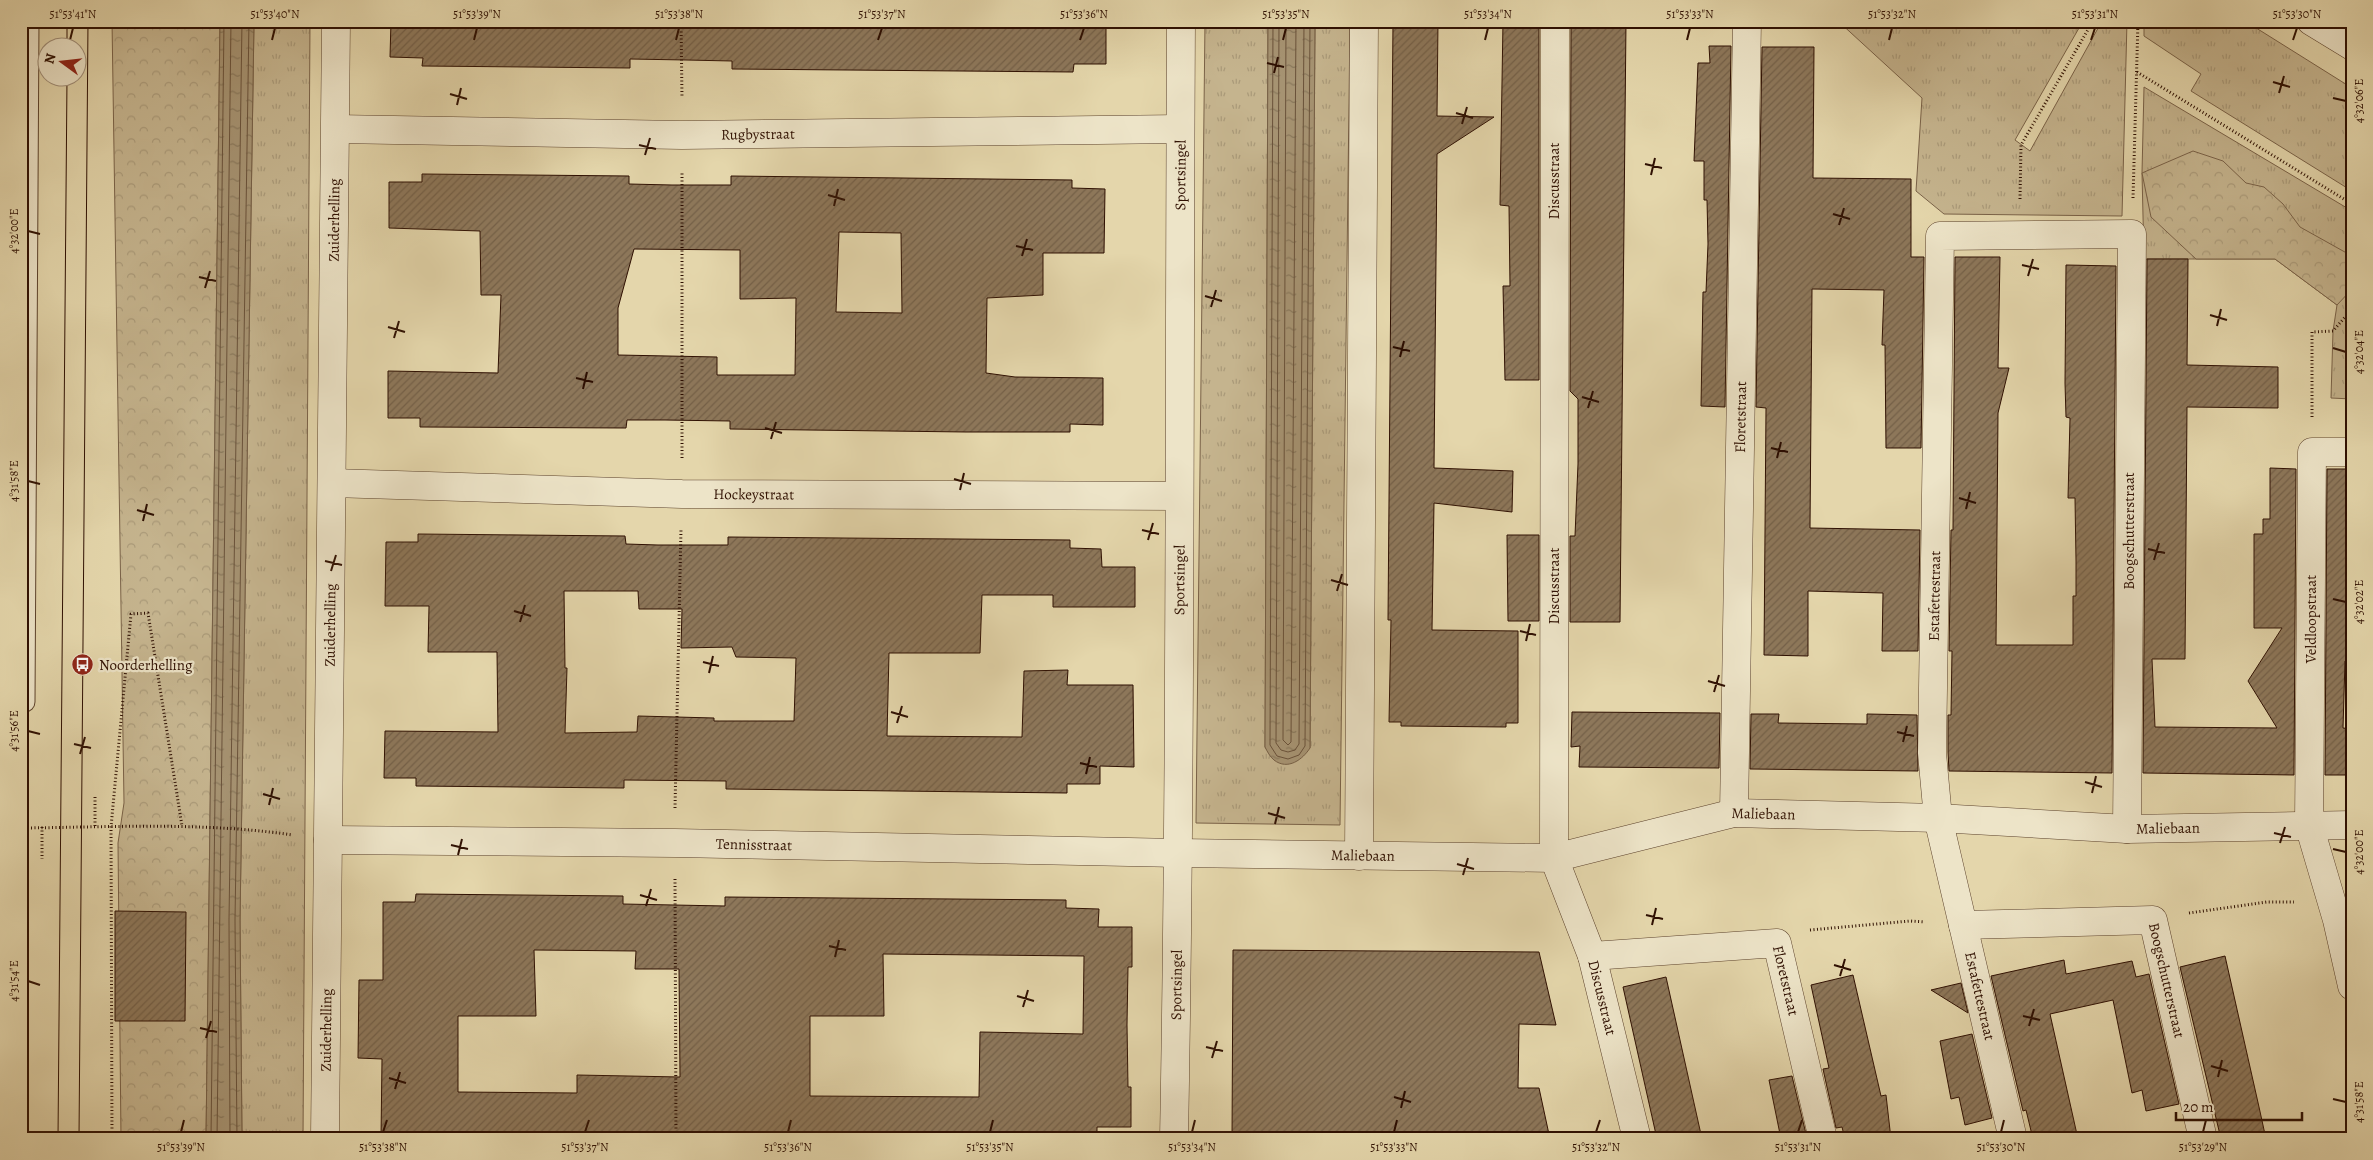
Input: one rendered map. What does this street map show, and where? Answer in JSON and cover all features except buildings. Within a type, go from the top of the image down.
[{"type":"street","name":"Zuiderhelling","points":[[326,1139],[336,21]]},
{"type":"street","name":"Sportsingel","points":[[1174,1139],[1179,854],[1178,496],[1181,21]]},
{"type":"street","points":[[1359,856],[1364,21]]},
{"type":"street","name":"Discusstraat","points":[[1554,21],[1554,858],[1592,956],[1637,1139]]},
{"type":"street","name":"Floretstraat","points":[[1734,813],[1747,21]]},
{"type":"street","points":[[2310,21],[2352,46]]},
{"type":"street","name":"Rugbystraat","points":[[336,129],[682,135],[1180,129]]},
{"type":"street","name":"Estafettestraat","points":[[2013,1139],[1938,818],[1932,753],[1940,236],[2132,234]]},
{"type":"street","name":"Boogschutterstraat","points":[[2127,829],[2132,234]]},
{"type":"street","points":[[2312,452],[2352,452]]},
{"type":"street","name":"Veldloopstraat","points":[[2312,452],[2309,825],[2344,919]]},
{"type":"street","name":"Hockeystraat","points":[[332,483],[682,494],[1178,496]]},
{"type":"street","name":"Maliebaan","points":[[1179,854],[1554,858],[1734,813],[1938,818],[2127,829],[2352,825]]},
{"type":"street","name":"Tennisstraat","points":[[328,840],[675,843],[1179,854]]},
{"type":"street","points":[[2344,919],[2352,986]]},
{"type":"street","name":"Boogschutterstraat","points":[[1964,925],[2154,920],[2203,1139]]},
{"type":"street","name":"Floretstraat","points":[[1592,956],[1777,943],[1823,1139]]},
{"type":"lane","points":[[26,702],[29,21]]},
{"type":"path","points":[[676,1139],[675,843],[682,494],[681,21]]},
{"type":"path","points":[[2020,235],[2021,145],[2093,21]]},
{"type":"path","points":[[2132,234],[2138,21]]},
{"type":"path","points":[[2137,72],[2352,204]]},
{"type":"path","points":[[2312,452],[2312,332],[2333,330],[2352,309]]},
{"type":"path","points":[[112,1139],[111,826],[130,614],[148,613],[182,826]]},
{"type":"path","points":[[21,780],[24,788],[22,868],[25,1139]]},
{"type":"path","points":[[95,797],[95,827]]},
{"type":"path","points":[[24,828],[182,826],[258,830]]},
{"type":"path","points":[[42,828],[42,859]]},
{"type":"path","points":[[2154,920],[2267,902],[2311,903],[2344,919]]},
{"type":"path","points":[[1777,943],[1814,928],[1910,920],[1964,925]]},
{"type":"green space","points":[[112,21],[220,21],[206,1139],[121,1139],[118,843],[124,803]]},
{"type":"green space","points":[[254,21],[310,21],[303,1139],[242,1139],[240,920]]},
{"type":"green space","points":[[1205,21],[1268,21],[1265,747],[1274,760],[1310,748],[1315,21],[1350,21],[1340,825],[1196,823]]},
{"type":"green space","points":[[1838,21],[2083,21],[2015,140],[2030,151],[2102,21],[2127,21],[2122,216],[1944,214],[1916,191],[1922,98]]},
{"type":"green space","points":[[2144,21],[2245,21],[2352,88],[2352,191],[2191,91],[2201,74],[2144,36]]},
{"type":"green space","points":[[2144,87],[2352,211],[2352,399],[2331,398],[2333,331],[2337,305],[2275,259],[2144,259],[2142,173]]},
{"type":"green space","points":[[2193,151],[2223,161],[2246,183],[2264,187],[2283,204],[2300,227],[2352,256],[2352,289],[2337,305],[2275,259],[2196,259],[2151,217],[2142,173]]},
{"type":"water","points":[[220,21],[254,21],[240,920],[242,1139],[206,1139]]},
{"type":"water","points":[[1268,21],[1315,21],[1310,748],[1299,760],[1290,764],[1279,763],[1273,759],[1265,747]]},
{"type":"tram line","points":[[67,21],[67,38]]},
{"type":"tram line","points":[[79,1139],[88,21]]},
{"type":"tram line","points":[[58,1139],[67,88]]},
{"type":"place","name":"Noorderhelling","points":[[83,665]]}]
